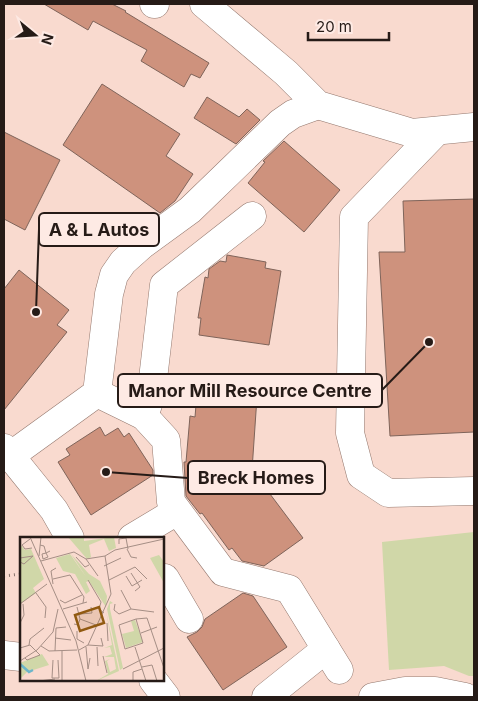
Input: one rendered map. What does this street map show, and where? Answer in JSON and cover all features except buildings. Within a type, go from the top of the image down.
[{"type":"street","points":[[204,4],[286,73],[318,105],[412,133],[474,127]]},
{"type":"street","points":[[69,537],[54,510],[7,452],[96,393],[110,294],[114,275],[123,262],[142,245],[190,210],[280,123],[293,114],[318,105]]},
{"type":"street","points":[[437,131],[354,217],[350,434],[361,475],[388,492],[474,491]]},
{"type":"street","points":[[144,416],[151,396],[164,285],[252,216]]},
{"type":"street","points":[[96,393],[144,416],[166,440],[171,502],[223,572],[289,589],[333,659],[266,697]]},
{"type":"street","points":[[134,537],[177,511]]},
{"type":"street","points":[[164,578],[189,619]]},
{"type":"street","points":[[4,654],[20,657]]},
{"type":"street","points":[[154,681],[166,697]]},
{"type":"street","points":[[373,697],[405,691],[435,691],[465,697]]},
{"type":"path","points":[[4,576],[20,574]]},
{"type":"green space","points":[[474,532],[474,676],[469,676],[444,666],[389,670],[382,542]]},
{"type":"place","name":"A & L Autos","points":[[36,312]]},
{"type":"place","name":"Manor Mill Resource Centre","points":[[429,342]]},
{"type":"place","name":"Breck Homes","points":[[106,472]]}]
